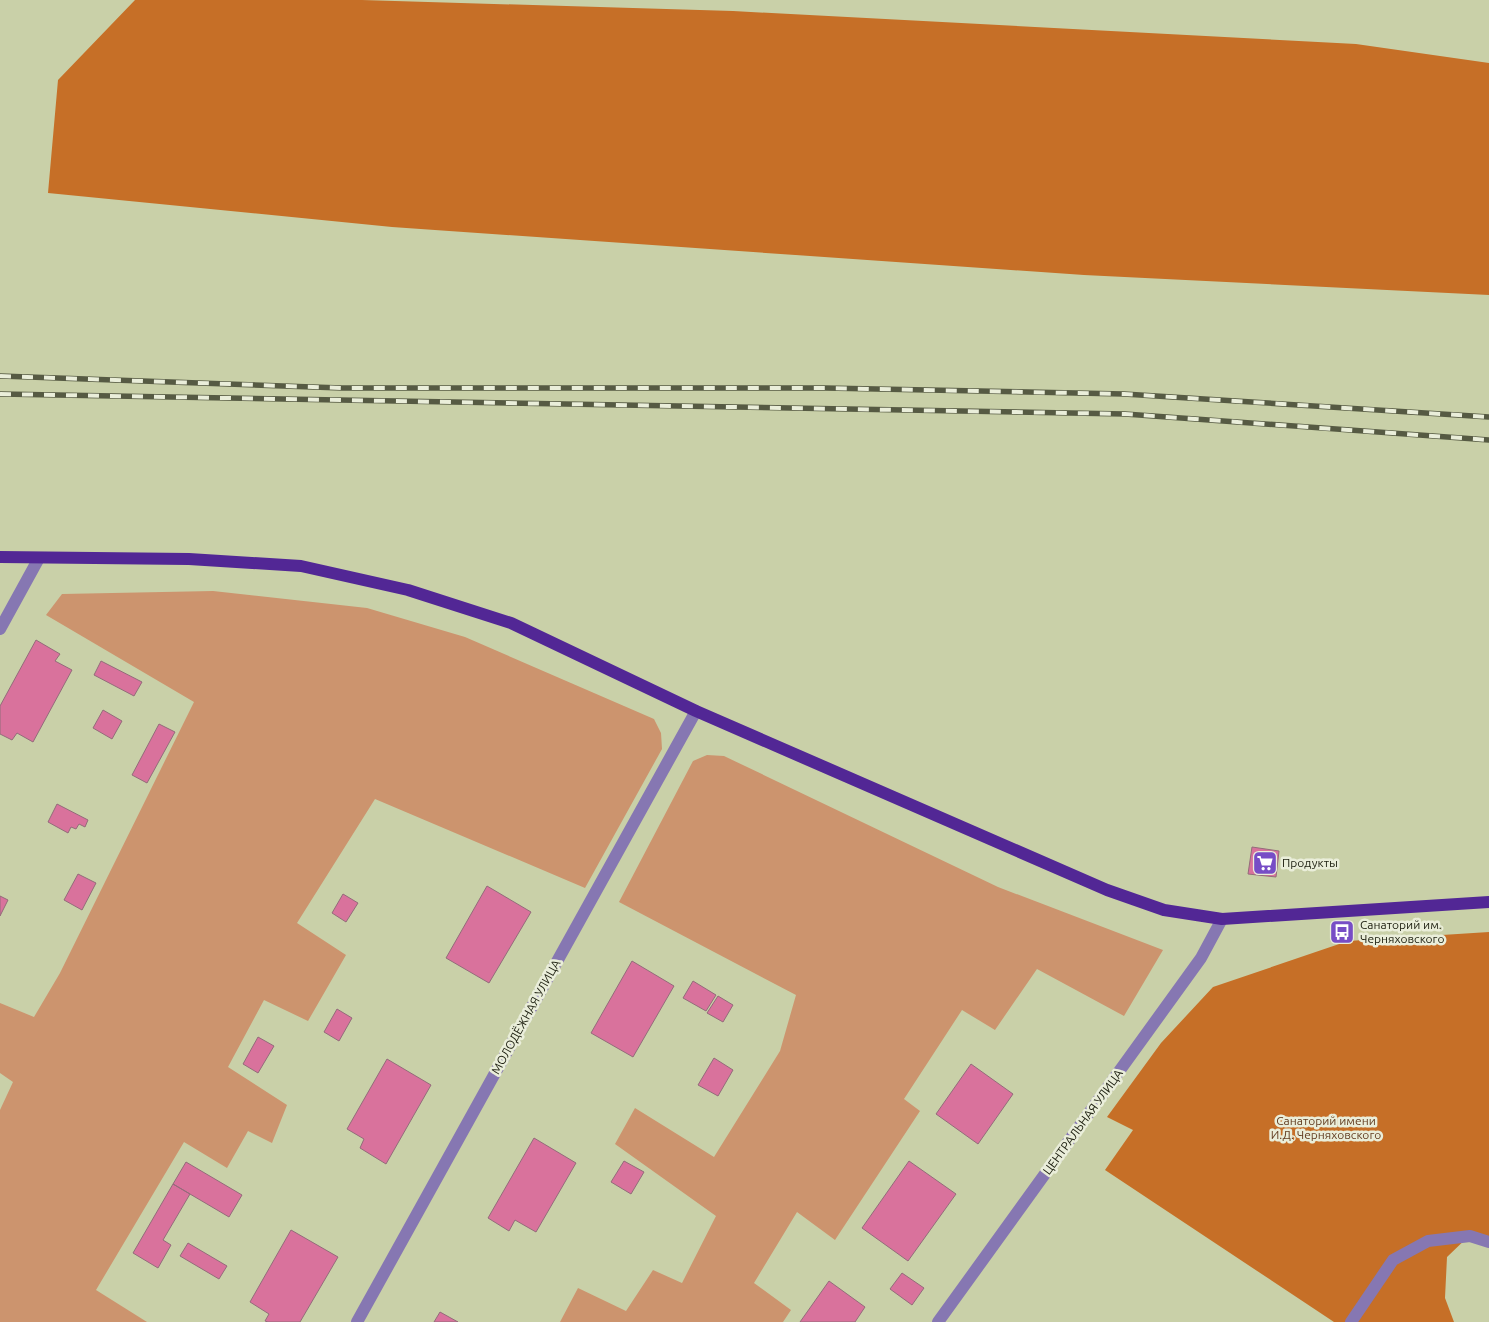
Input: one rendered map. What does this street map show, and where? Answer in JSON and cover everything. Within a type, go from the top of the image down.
[{"type":"main road","points":[[0,557],[189,559],[302,566],[408,590],[511,623],[696,711],[1107,890],[1164,910],[1222,918],[1489,902]]},
{"type":"street","points":[[0,629],[39,558]]},
{"type":"street","name":"МОЛОДЁЖНАЯ УЛИЦА","points":[[357,1322],[696,711]]},
{"type":"street","name":"ЦЕНТРАЛЬНАЯ УЛИЦА","points":[[938,1322],[1201,958],[1222,918]]},
{"type":"street","points":[[1351,1322],[1393,1260],[1428,1241],[1470,1236],[1489,1242]]},
{"type":"shaded area","points":[[213,591],[367,608],[465,637],[654,719],[661,733],[662,749],[585,888],[375,799],[297,923],[346,955],[308,1021],[264,1000],[228,1067],[287,1105],[272,1143],[248,1131],[227,1168],[184,1142],[96,1290],[147,1322],[0,1322],[0,1110],[13,1082],[0,1073],[0,1003],[34,1017],[60,973],[194,702],[46,615],[62,594]]},
{"type":"shaded area","points":[[707,755],[724,756],[998,887],[1163,950],[1124,1016],[1037,969],[995,1030],[962,1010],[904,1099],[920,1111],[835,1240],[797,1212],[754,1283],[791,1310],[783,1322],[560,1322],[578,1288],[626,1311],[653,1270],[682,1283],[716,1216],[615,1144],[635,1108],[714,1157],[780,1051],[796,995],[619,902],[693,761]]},
{"type":"green space","points":[[135,0],[362,0],[733,11],[1356,44],[1489,63],[1489,295],[1084,275],[392,227],[48,193],[58,80]]},
{"type":"green space","name":"Санаторий имени И.Д. Черняховского","points":[[1489,932],[1489,1238],[1472,1233],[1447,1257],[1445,1298],[1454,1322],[1334,1322],[1105,1170],[1133,1130],[1107,1117],[1161,1043],[1213,987],[1348,941]]},
{"type":"building","points":[[36,640],[60,654],[55,661],[72,670],[33,742],[17,733],[12,740],[0,734],[0,706]]},
{"type":"building","points":[[101,661],[142,682],[134,696],[94,675]]},
{"type":"building","points":[[103,710],[122,721],[112,739],[93,728]]},
{"type":"building","points":[[159,724],[175,732],[147,783],[132,775]]},
{"type":"building","points":[[57,804],[88,820],[85,827],[79,824],[76,829],[71,827],[68,833],[48,822]]},
{"type":"building","points":[[1252,847],[1279,851],[1276,877],[1248,874]]},
{"type":"building","points":[[78,874],[96,883],[82,910],[64,900]]},
{"type":"building","points":[[487,886],[531,912],[489,983],[446,958]]},
{"type":"building","points":[[343,894],[358,903],[346,922],[332,913]]},
{"type":"building","points":[[0,896],[8,900],[0,916]]},
{"type":"building","points":[[632,961],[674,986],[633,1057],[591,1033]]},
{"type":"building","points":[[693,981],[716,995],[706,1011],[683,998]]},
{"type":"building","points":[[718,996],[733,1005],[723,1022],[707,1013]]},
{"type":"building","points":[[337,1009],[352,1018],[339,1041],[324,1032]]},
{"type":"building","points":[[258,1037],[274,1046],[258,1073],[243,1064]]},
{"type":"building","points":[[714,1058],[733,1070],[718,1096],[698,1085]]},
{"type":"building","points":[[387,1059],[431,1085],[386,1164],[360,1148],[364,1139],[347,1129]]},
{"type":"building","points":[[971,1064],[1013,1094],[978,1144],[936,1114]]},
{"type":"building","points":[[534,1138],[576,1163],[536,1232],[515,1220],[509,1231],[488,1218]]},
{"type":"building","points":[[624,1161],[644,1172],[631,1194],[611,1182]]},
{"type":"building","points":[[909,1161],[956,1194],[908,1261],[862,1228]]},
{"type":"building","points":[[186,1162],[242,1195],[229,1217],[173,1184]]},
{"type":"building","points":[[173,1184],[190,1194],[163,1240],[171,1245],[158,1268],[133,1253]]},
{"type":"building","points":[[291,1230],[338,1257],[300,1322],[268,1322],[265,1321],[269,1314],[250,1302]]},
{"type":"building","points":[[188,1243],[227,1266],[219,1279],[180,1256]]},
{"type":"building","points":[[902,1273],[924,1288],[912,1305],[890,1289]]},
{"type":"building","points":[[829,1281],[865,1307],[855,1322],[800,1322]]},
{"type":"building","points":[[440,1312],[458,1322],[434,1322]]},
{"type":"railway","points":[[0,376],[342,388],[825,388],[1124,394],[1489,417]]},
{"type":"railway","points":[[0,394],[1125,414],[1489,440]]},
{"type":"place","name":"Продукты","points":[[1265,863]]},
{"type":"place","name":"Санаторий им. Черняховского","points":[[1342,932]]}]
